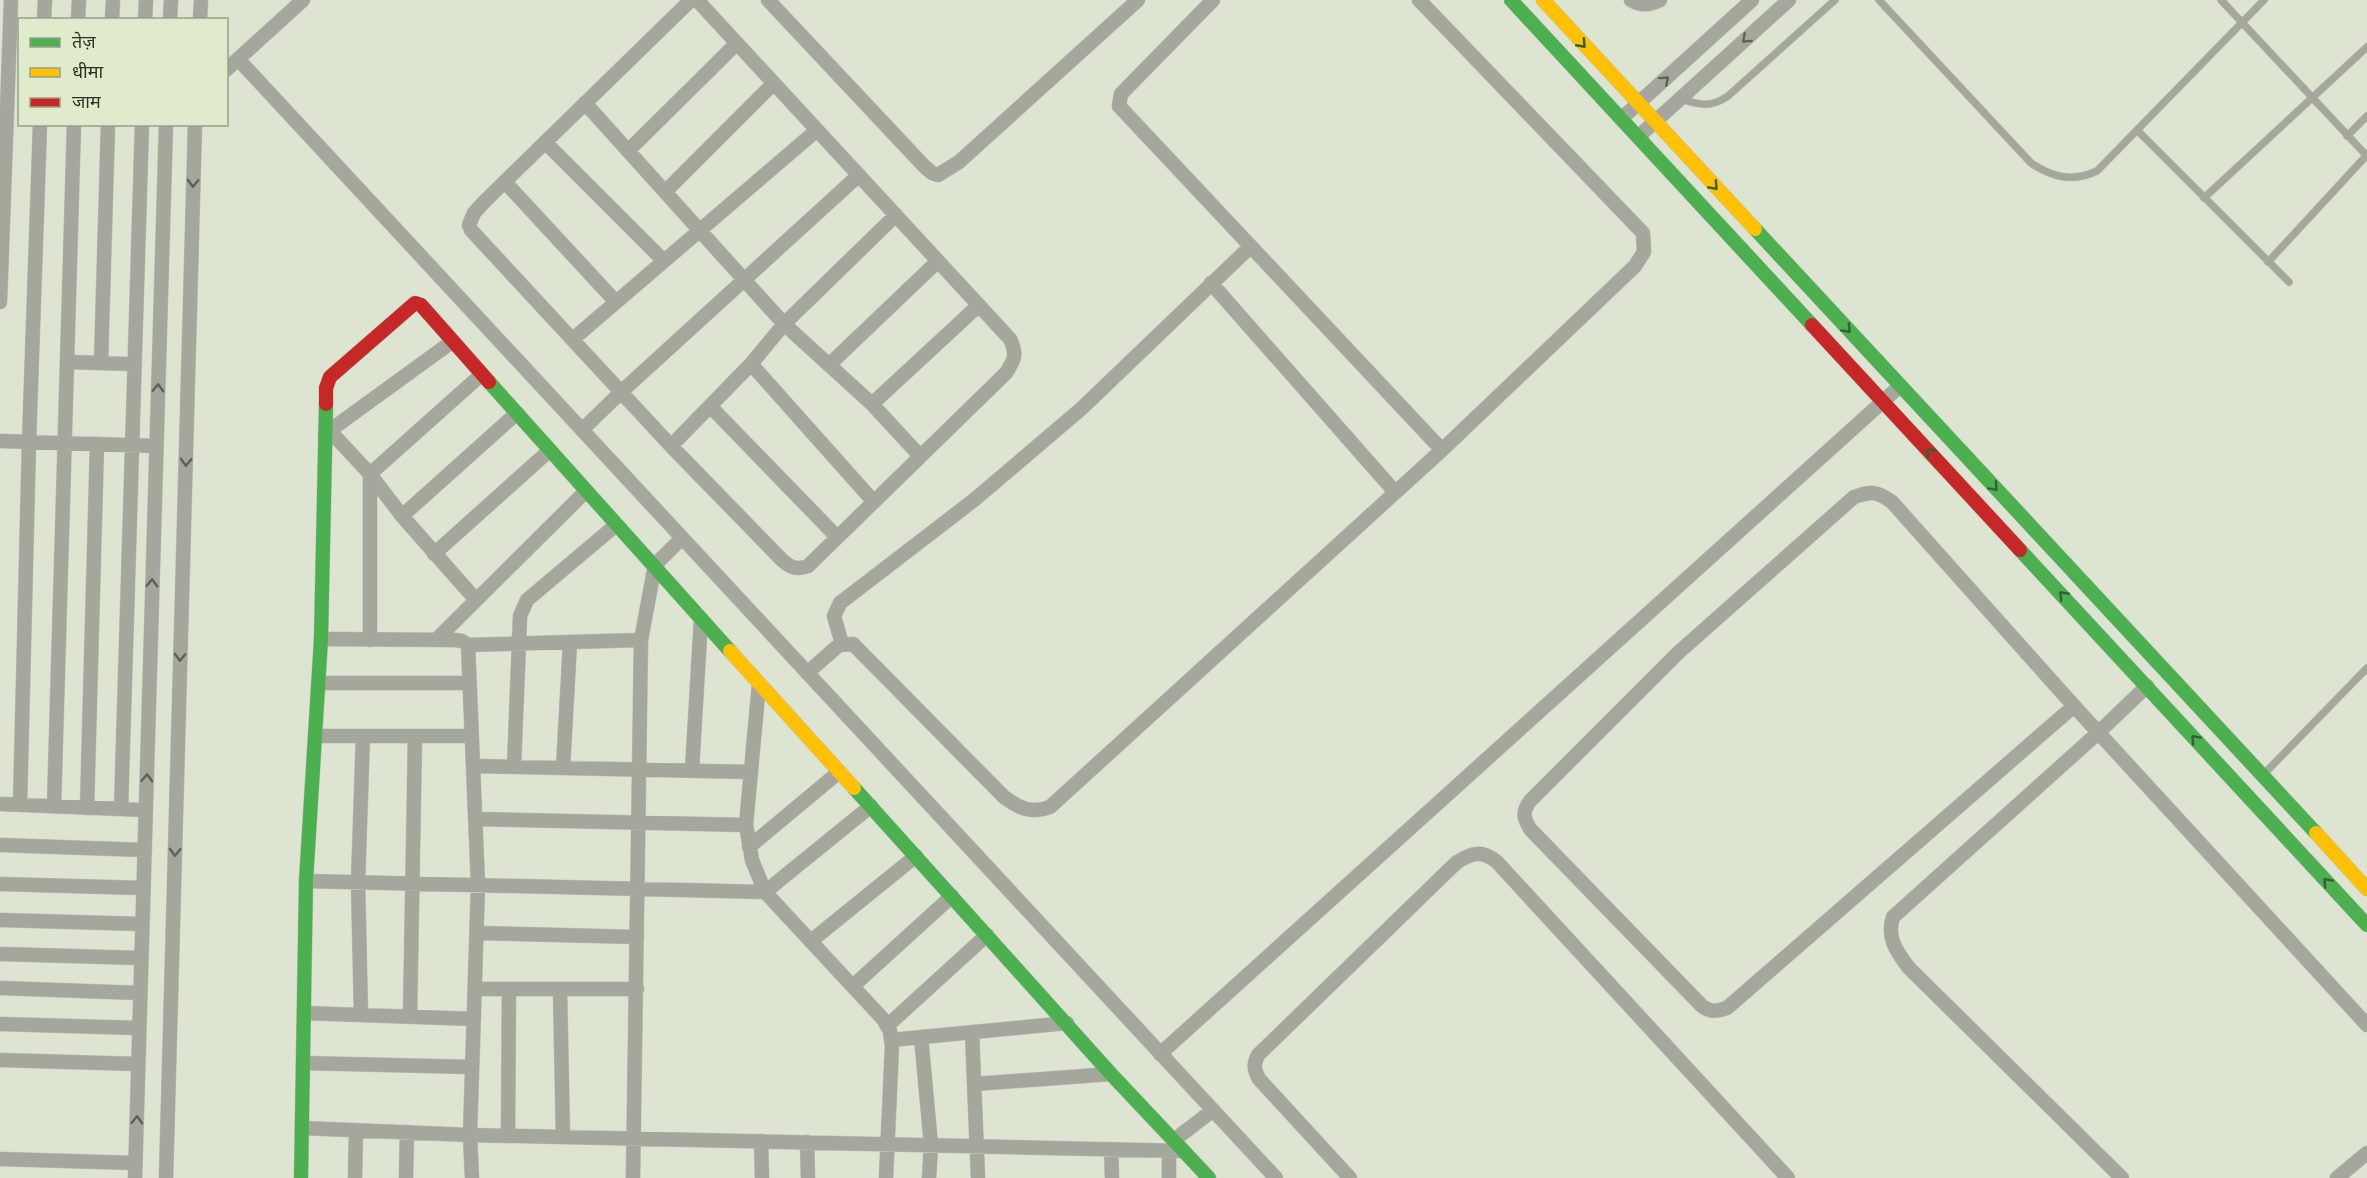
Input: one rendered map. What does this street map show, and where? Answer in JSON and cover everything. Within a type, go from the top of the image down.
[{"type":"street","points":[[0,302],[11,0]]},
{"type":"street","points":[[44,18],[45,0]]},
{"type":"street","points":[[78,18],[79,0]]},
{"type":"street","points":[[112,18],[113,0]]},
{"type":"street","points":[[145,18],[146,0]]},
{"type":"street","points":[[170,18],[171,0]]},
{"type":"street","points":[[200,18],[201,0]]},
{"type":"street","points":[[228,68],[303,0]]},
{"type":"street","points":[[691,0],[474,213],[469,225],[471,230],[670,447],[788,565],[800,569],[808,566],[1006,373],[1014,360],[1015,350],[1010,339],[697,0]]},
{"type":"street","points":[[768,0],[924,166],[932,173],[938,174],[959,162],[1138,0]]},
{"type":"street","points":[[1213,0],[1121,94],[1119,106],[1442,450]]},
{"type":"street","points":[[807,673],[842,644],[857,646],[1004,797],[1018,807],[1031,811],[1050,807],[1442,450],[1635,266],[1644,252],[1643,233],[1419,0]]},
{"type":"street","points":[[1511,0],[2367,925]]},
{"type":"street","points":[[1543,0],[2367,889]]},
{"type":"street","points":[[1631,0],[1652,5],[1660,0]]},
{"type":"street","points":[[1622,119],[1752,0]]},
{"type":"street","points":[[1638,137],[1789,0]]},
{"type":"street","points":[[628,151],[736,43]]},
{"type":"street","points":[[238,59],[1276,1178]]},
{"type":"street","points":[[665,192],[774,83]]},
{"type":"street","points":[[585,103],[784,324],[872,404],[920,456]]},
{"type":"street","points":[[20,805],[40,126]]},
{"type":"street","points":[[54,806],[74,126]]},
{"type":"street","points":[[101,363],[108,126]]},
{"type":"street","points":[[121,809],[142,126]]},
{"type":"street","points":[[135,1178],[166,126]]},
{"type":"street","points":[[166,1178],[195,126]]},
{"type":"street","points":[[573,339],[817,130]]},
{"type":"street","points":[[545,142],[664,261]]},
{"type":"street","points":[[582,430],[859,175]]},
{"type":"street","points":[[506,182],[616,302]]},
{"type":"street","points":[[670,447],[751,364],[784,324],[896,215]]},
{"type":"street","points":[[842,644],[834,616],[840,603],[974,500],[1072,416],[1250,247]]},
{"type":"street","points":[[830,364],[938,261]]},
{"type":"street","points":[[1211,283],[1395,492]]},
{"type":"street","points":[[301,1178],[306,880],[321,639],[327,432],[326,387],[330,377],[411,305],[421,305],[616,525],[655,565],[700,619],[1067,1023],[1176,1147],[1209,1178]]},
{"type":"street","points":[[872,404],[979,305]]},
{"type":"street","points":[[327,432],[453,341]]},
{"type":"street","points":[[68,362],[134,364]]},
{"type":"street","points":[[751,364],[874,502]]},
{"type":"street","points":[[370,640],[370,474],[482,374]]},
{"type":"street","points":[[1160,1054],[1900,386]]},
{"type":"street","points":[[710,406],[837,537]]},
{"type":"street","points":[[402,516],[517,413]]},
{"type":"street","points":[[327,432],[370,474],[402,516],[476,600]]},
{"type":"street","points":[[0,441],[156,446]]},
{"type":"street","points":[[87,808],[97,444]]},
{"type":"street","points":[[434,554],[550,450]]},
{"type":"street","points":[[436,640],[586,491]]},
{"type":"street","points":[[2074,706],[1736,1000],[1726,1008],[1717,1011],[1708,1011],[1702,1006],[1531,830],[1523,814],[1530,801],[1679,652],[1854,497],[1872,491],[1882,494],[1892,502],[2074,706],[2367,1025]]},
{"type":"street","points":[[514,767],[520,615],[527,600],[616,525]]},
{"type":"street","points":[[633,1178],[641,640],[655,565],[682,538]]},
{"type":"street","points":[[692,770],[700,619]]},
{"type":"street","points":[[321,639],[462,641],[468,645],[570,644],[641,640]]},
{"type":"street","points":[[563,768],[570,644]]},
{"type":"street","points":[[468,645],[478,885],[470,1135],[472,1178]]},
{"type":"street","points":[[318,683],[469,683]]},
{"type":"street","points":[[759,684],[746,825],[748,847],[765,892],[853,986],[889,1033],[886,1178]]},
{"type":"street","points":[[2122,1178],[1909,968],[1896,951],[1889,928],[1893,917],[2147,686]]},
{"type":"street","points":[[315,736],[471,736]]},
{"type":"street","points":[[361,1015],[358,882],[363,736]]},
{"type":"street","points":[[411,1017],[411,884],[415,736]]},
{"type":"street","points":[[472,766],[751,772]]},
{"type":"street","points":[[748,847],[839,772]]},
{"type":"street","points":[[0,804],[146,810]]},
{"type":"street","points":[[306,880],[765,892],[871,806]]},
{"type":"street","points":[[475,819],[746,825]]},
{"type":"street","points":[[0,845],[145,850]]},
{"type":"street","points":[[1350,1178],[1259,1078],[1254,1070],[1254,1062],[1258,1055],[1456,862],[1479,852],[1489,855],[1497,862],[1788,1178]]},
{"type":"street","points":[[812,941],[916,856]]},
{"type":"street","points":[[0,884],[143,888]]},
{"type":"street","points":[[853,986],[952,896]]},
{"type":"street","points":[[0,920],[142,924]]},
{"type":"street","points":[[477,933],[637,937]]},
{"type":"street","points":[[889,1033],[987,935]]},
{"type":"street","points":[[0,954],[141,958]]},
{"type":"street","points":[[0,988],[140,993]]},
{"type":"street","points":[[475,989],[637,989]]},
{"type":"street","points":[[508,1136],[509,989]]},
{"type":"street","points":[[560,989],[563,1137]]},
{"type":"street","points":[[304,1013],[474,1018]]},
{"type":"street","points":[[889,1033],[921,1037],[1067,1023]]},
{"type":"street","points":[[0,1024],[139,1028]]},
{"type":"street","points":[[972,1032],[978,1178]]},
{"type":"street","points":[[921,1037],[931,1145],[929,1178]]},
{"type":"street","points":[[0,1060],[138,1064]]},
{"type":"street","points":[[303,1063],[472,1067]]},
{"type":"street","points":[[974,1084],[1111,1074]]},
{"type":"street","points":[[1169,1178],[1176,1147],[1212,1111]]},
{"type":"street","points":[[302,1128],[508,1136],[1111,1149],[1176,1147]]},
{"type":"street","points":[[355,1178],[356,1130]]},
{"type":"street","points":[[406,1178],[407,1132]]},
{"type":"street","points":[[760,1141],[762,1178]]},
{"type":"street","points":[[807,1142],[808,1178]]},
{"type":"street","points":[[1111,1149],[1112,1178]]},
{"type":"street","points":[[2337,1178],[2367,1153]]},
{"type":"street","points":[[0,1160],[135,1163]]},
{"type":"lane","points":[[1681,99],[1703,105],[1717,104],[1834,0]]},
{"type":"lane","points":[[1879,0],[2031,163],[2069,178],[2083,177],[2097,171],[2264,0]]},
{"type":"lane","points":[[2221,0],[2367,156],[2268,262]]},
{"type":"lane","points":[[2204,198],[2367,47]]},
{"type":"lane","points":[[2347,135],[2367,117]]},
{"type":"lane","points":[[2137,130],[2289,282]]},
{"type":"lane","points":[[2262,776],[2367,668]]},
{"type":"traffic: fast","points":[[1511,0],[1812,325]]},
{"type":"traffic: fast","points":[[1755,229],[2316,833]]},
{"type":"traffic: fast","points":[[489,382],[730,651]]},
{"type":"traffic: fast","points":[[301,1178],[306,881],[321,639],[326,404]]},
{"type":"traffic: fast","points":[[2020,550],[2367,925]]},
{"type":"traffic: fast","points":[[854,788],[1111,1074],[1209,1178]]},
{"type":"traffic: slow","points":[[1543,0],[1755,229]]},
{"type":"traffic: slow","points":[[730,651],[854,788]]},
{"type":"traffic: slow","points":[[2316,833],[2367,889]]},
{"type":"traffic: jam","points":[[326,404],[326,388],[330,377],[415,303],[421,305],[489,382]]},
{"type":"traffic: jam","points":[[1812,325],[2020,550]]}]
